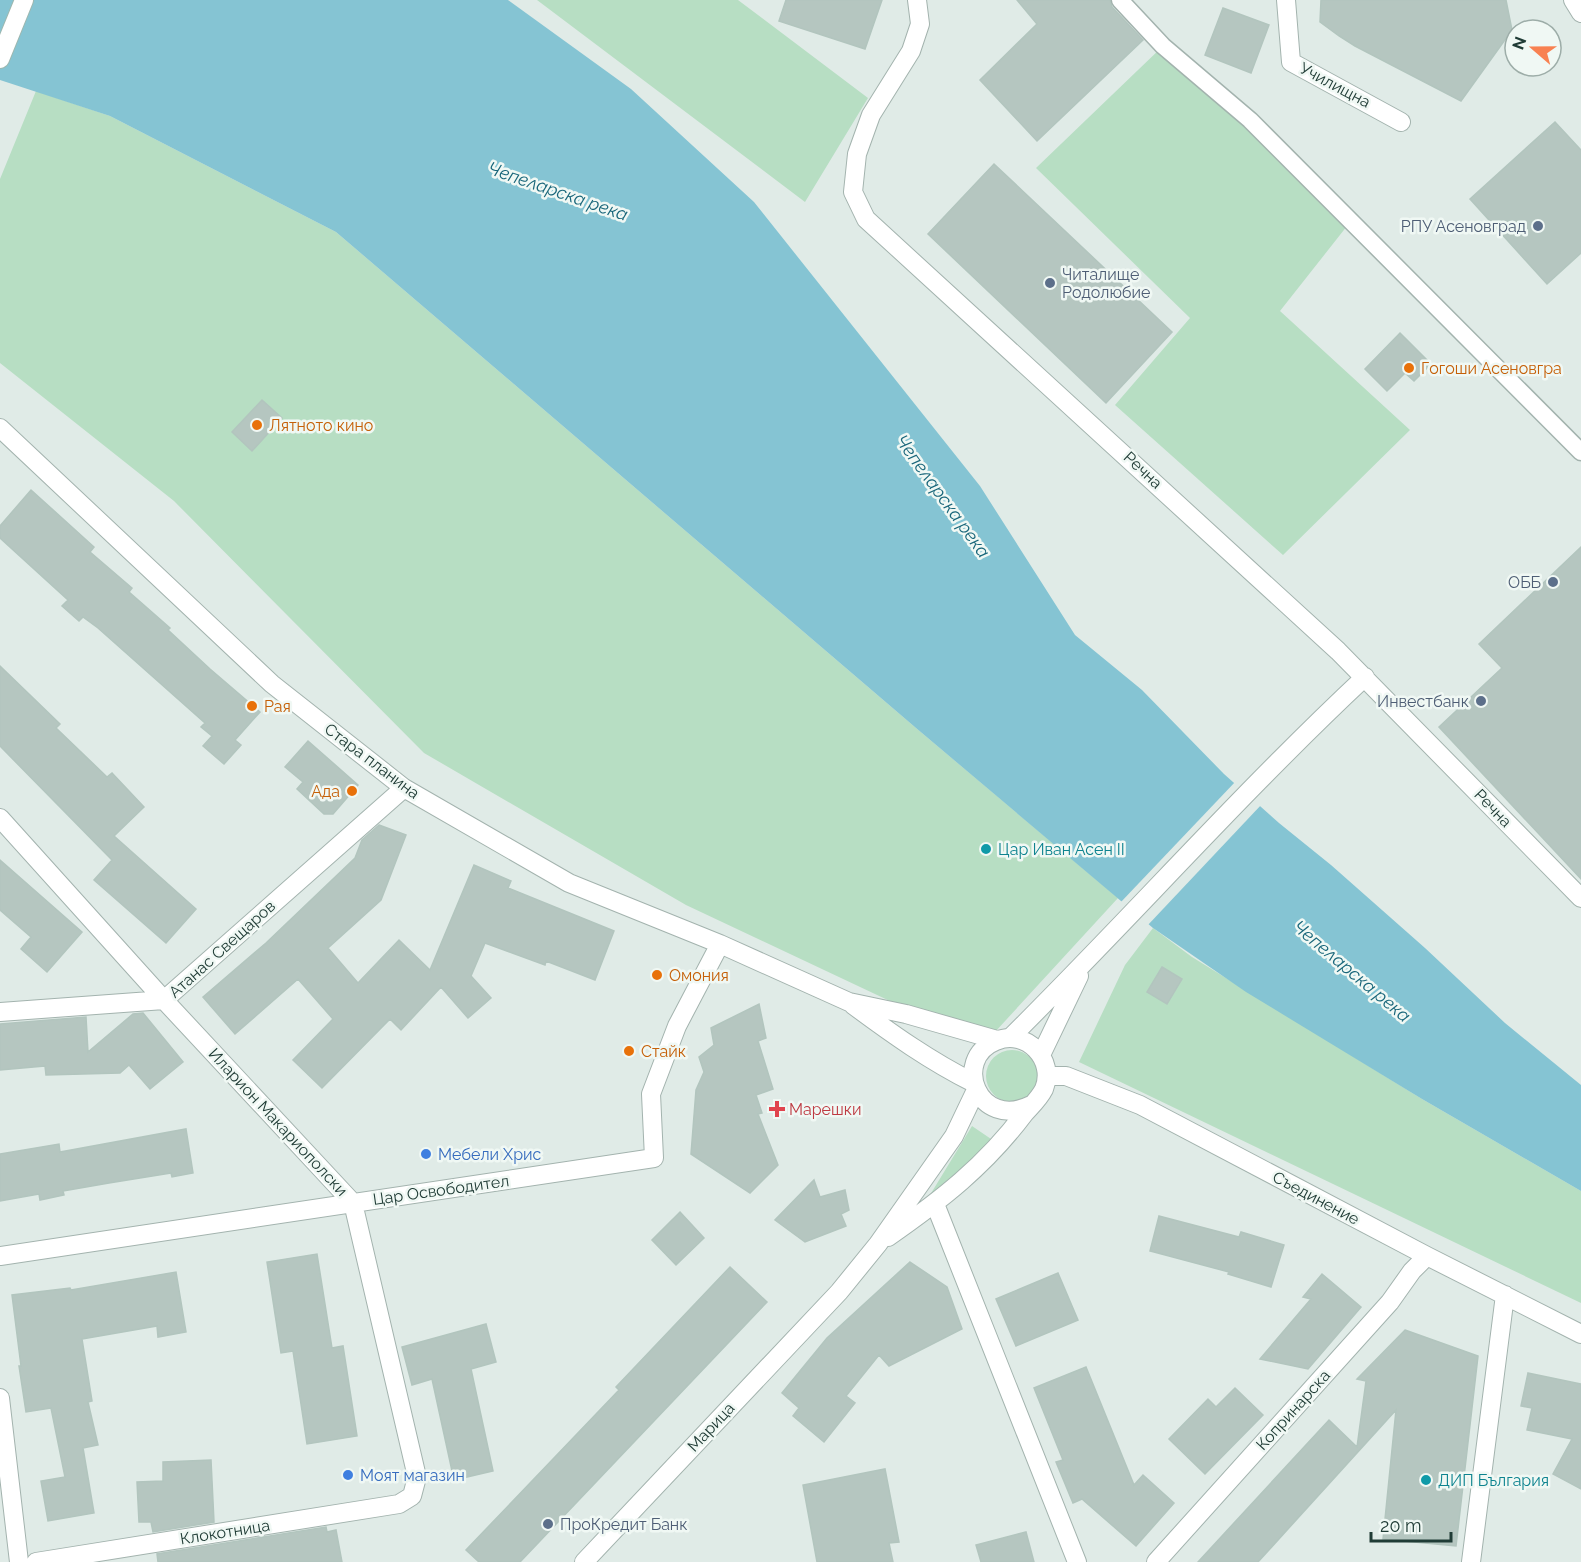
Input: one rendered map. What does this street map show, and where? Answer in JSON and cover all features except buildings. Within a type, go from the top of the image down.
[{"type":"street","points":[[0,59],[24,0]]},
{"type":"street","name":"Речна","points":[[917,0],[920,24],[911,51],[871,115],[857,154],[852,192],[866,219],[1365,676],[1581,898]]},
{"type":"street","points":[[1120,0],[1162,46],[1250,120],[1581,452]]},
{"type":"street","name":"Училищна","points":[[1286,0],[1291,62],[1401,122]]},
{"type":"street","points":[[1573,0],[1581,13]]},
{"type":"street","name":"Стара планина","points":[[0,428],[272,684],[404,788],[569,883],[720,944],[849,1002]]},
{"type":"street","points":[[1031,1105],[1020,1111],[1000,1110],[983,1101],[975,1086],[973,1072],[975,1062],[988,1045],[1003,1039],[1085,964],[1313,726],[1365,676]]},
{"type":"street","name":"Атанас Свещаров","points":[[0,1012],[164,1000],[404,788]]},
{"type":"street","name":"Иларион Макариополски","points":[[0,818],[164,1000],[353,1203],[417,1477],[412,1496]]},
{"type":"street","name":"Цар Освободител","points":[[0,1256],[654,1158],[651,1094],[677,1026],[720,944]]},
{"type":"street","points":[[1041,1055],[1085,964]]},
{"type":"street","points":[[849,1002],[1003,1039],[1022,1040],[1033,1045],[1046,1065],[1047,1077],[1040,1097],[987,1159],[935,1204],[878,1244]]},
{"type":"street","points":[[849,1002],[904,1043],[975,1086]]},
{"type":"street","name":"Съединение","points":[[1047,1077],[1066,1076],[1140,1105],[1581,1334]]},
{"type":"street","points":[[878,1244],[954,1136],[975,1086]]},
{"type":"street","points":[[935,1204],[1077,1562]]},
{"type":"street","name":"Марица","points":[[584,1562],[839,1292],[878,1244]]},
{"type":"street","name":"Копринарска","points":[[1156,1562],[1390,1302],[1412,1271],[1427,1256]]},
{"type":"street","points":[[1471,1562],[1505,1295]]},
{"type":"street","points":[[0,1398],[19,1562]]},
{"type":"street","name":"Клокотница","points":[[36,1562],[399,1504],[412,1496]]},
{"type":"green space","points":[[537,0],[738,0],[868,98],[805,202]]},
{"type":"green space","points":[[1163,46],[1351,221],[1280,311],[1410,430],[1283,555],[1115,405],[1190,318],[1036,168]]},
{"type":"green space","points":[[36,91],[110,116],[336,232],[1118,898],[995,1032],[928,1019],[686,905],[424,753],[174,501],[0,363],[0,179]]},
{"type":"green space","points":[[1153,928],[1192,957],[1422,1099],[1581,1191],[1581,1303],[1079,1062],[1125,965]]},
{"type":"green space","points":[[1007,1050],[1017,1050],[1026,1054],[1034,1062],[1038,1076],[1034,1090],[1026,1098],[1017,1102],[1007,1102],[998,1098],[990,1090],[986,1081],[986,1071],[990,1062],[998,1054]]},
{"type":"green space","points":[[972,1126],[994,1141],[930,1195]]},
{"type":"water","name":"Чепеларска река","points":[[0,0],[508,0],[631,89],[754,202],[980,486],[1075,635],[1142,690],[1224,774],[1279,823],[1331,865],[1425,948],[1505,1023],[1581,1085],[1581,1191],[1422,1099],[1246,992],[1153,928],[336,232],[110,116],[0,80]]},
{"type":"pier","points":[[1236,781],[1262,804],[1147,926],[1120,903]]},
{"type":"place","name":"РПУ Асеновград","points":[[1538,226]]},
{"type":"place","name":"Читалище Родолюбие","points":[[1050,283]]},
{"type":"place","name":"Гогоши Асеновгра","points":[[1409,368]]},
{"type":"place","name":"Лятното кино","points":[[257,425]]},
{"type":"place","name":"ОББ","points":[[1553,582]]},
{"type":"place","name":"Инвестбанк","points":[[1481,701]]},
{"type":"place","name":"Рая","points":[[252,706]]},
{"type":"place","name":"Ада","points":[[352,791]]},
{"type":"place","name":"Цар Иван Асен II","points":[[986,849]]},
{"type":"place","name":"Омония","points":[[657,975]]},
{"type":"place","name":"Стайк","points":[[629,1051]]},
{"type":"place","name":"Марешки","points":[[777,1109]]},
{"type":"place","name":"Мебели Хрис","points":[[426,1154]]},
{"type":"place","name":"Моят магазин","points":[[348,1475]]},
{"type":"place","name":"ДИП България","points":[[1426,1480]]},
{"type":"place","name":"ПроКредит Банк","points":[[548,1524]]}]
